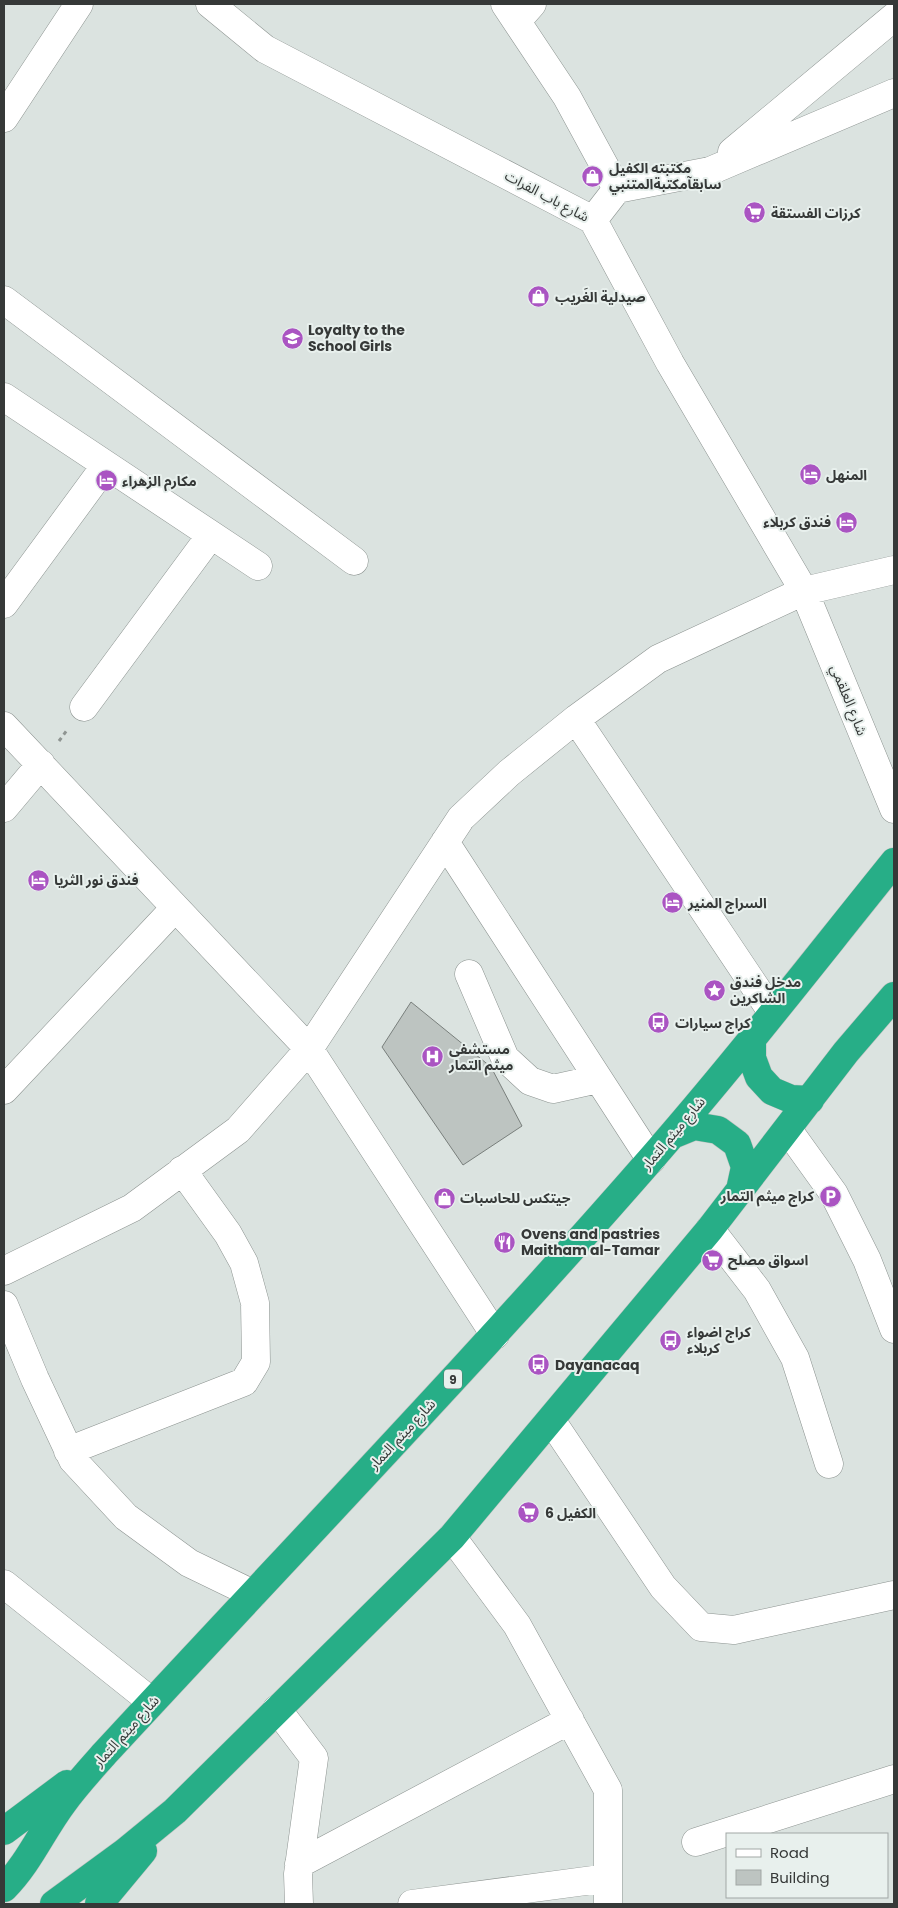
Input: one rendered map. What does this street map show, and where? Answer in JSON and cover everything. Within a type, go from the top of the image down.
[{"type":"highway","name":"شارع ميثم التمار","points":[[4,1888],[28,1859],[63,1803],[105,1753],[494,1335],[651,1160],[752,1039],[894,862]]},
{"type":"highway","points":[[54,1904],[126,1852],[175,1811],[452,1537],[710,1229],[788,1130],[846,1052],[894,996]]},
{"type":"highway","points":[[752,1039],[752,1058],[759,1077],[772,1091],[790,1099],[810,1100]]},
{"type":"highway","points":[[672,1135],[694,1126],[718,1130],[737,1144],[745,1167],[740,1190]]},
{"type":"highway","points":[[4,1831],[50,1798],[105,1753]]},
{"type":"highway","points":[[108,1900],[175,1811]]},
{"type":"street","points":[[4,118],[79,4]]},
{"type":"street","name":"شارع باب الفرات","points":[[226,8],[265,49],[593,220],[670,363],[804,590]]},
{"type":"street","points":[[518,9],[617,188]]},
{"type":"street","points":[[710,171],[894,17]]},
{"type":"street","points":[[593,220],[617,188],[710,171],[894,93]]},
{"type":"street","points":[[4,300],[354,561]]},
{"type":"street","points":[[4,396],[258,566]]},
{"type":"street","points":[[4,604],[106,465]]},
{"type":"street","points":[[84,707],[211,535]]},
{"type":"street","points":[[4,1271],[132,1208],[238,1130],[309,1049],[461,818],[508,773],[576,719],[658,659],[804,590],[894,570]]},
{"type":"street","name":"شارع العلقمي","points":[[804,590],[894,809]]},
{"type":"street","points":[[576,719],[772,1012]]},
{"type":"street","points":[[4,726],[309,1049],[494,1335]]},
{"type":"street","points":[[4,808],[41,764]]},
{"type":"street","points":[[445,842],[651,1160]]},
{"type":"street","points":[[4,1090],[175,908]]},
{"type":"street","points":[[469,974],[505,1058],[530,1081],[554,1089],[598,1079]]},
{"type":"street","points":[[788,1130],[834,1194],[867,1260],[894,1328]]},
{"type":"street","points":[[68,1451],[244,1382],[256,1362],[255,1303],[244,1264],[228,1234],[182,1170]]},
{"type":"street","points":[[710,1229],[757,1290],[796,1358],[829,1464]]},
{"type":"street","points":[[4,1305],[73,1460],[126,1517],[190,1563],[253,1594]]},
{"type":"street","points":[[551,1420],[663,1586],[701,1627],[734,1630],[894,1596]]},
{"type":"street","points":[[412,1904],[608,1891],[608,1790],[517,1625],[452,1537]]},
{"type":"street","points":[[4,1584],[152,1702]]},
{"type":"street","points":[[276,1709],[314,1758],[300,1864],[299,1904]]},
{"type":"street","points":[[300,1864],[570,1720]]},
{"type":"street","points":[[696,1842],[894,1779]]},
{"type":"path","points":[[41,764],[84,707]]},
{"type":"building","name":"مستشفى ميثم التمار","points":[[411,1002],[491,1067],[522,1126],[463,1165],[382,1047]]},
{"type":"place","name":"مكتبته الكفيل سابقآمكتبةالمتنبي","points":[[593,176]]},
{"type":"place","name":"كرزات الفستقة","points":[[755,213]]},
{"type":"place","name":"صيدلية الغَريب","points":[[539,297]]},
{"type":"place","name":"Loyalty to the School Girls","points":[[292,338]]},
{"type":"place","name":"المنهل","points":[[810,475]]},
{"type":"place","name":"مكارم الزهراء","points":[[106,481]]},
{"type":"place","name":"فندق كربلاء","points":[[847,522]]},
{"type":"place","name":"فندق نور الثريا","points":[[38,880]]},
{"type":"place","name":"السراج المنير","points":[[672,903]]},
{"type":"place","name":"مدخل فندق الشاكرين","points":[[714,990]]},
{"type":"place","name":"كراج سيارات","points":[[659,1023]]},
{"type":"place","name":"مستشفى ميثم التمار","points":[[433,1057]]},
{"type":"place","name":"كراج ميثم التمار","points":[[830,1196]]},
{"type":"place","name":"جيتكس للحاسبات","points":[[444,1198]]},
{"type":"place","name":"Ovens and pastries Maitham al-Tamar","points":[[505,1242]]},
{"type":"place","name":"اسواق مصلح","points":[[712,1260]]},
{"type":"place","name":"كراج اضواء كربلاء","points":[[671,1340]]},
{"type":"place","name":"Dayanacaq","points":[[539,1365]]},
{"type":"place","name":"الكفيل 6","points":[[529,1513]]}]
